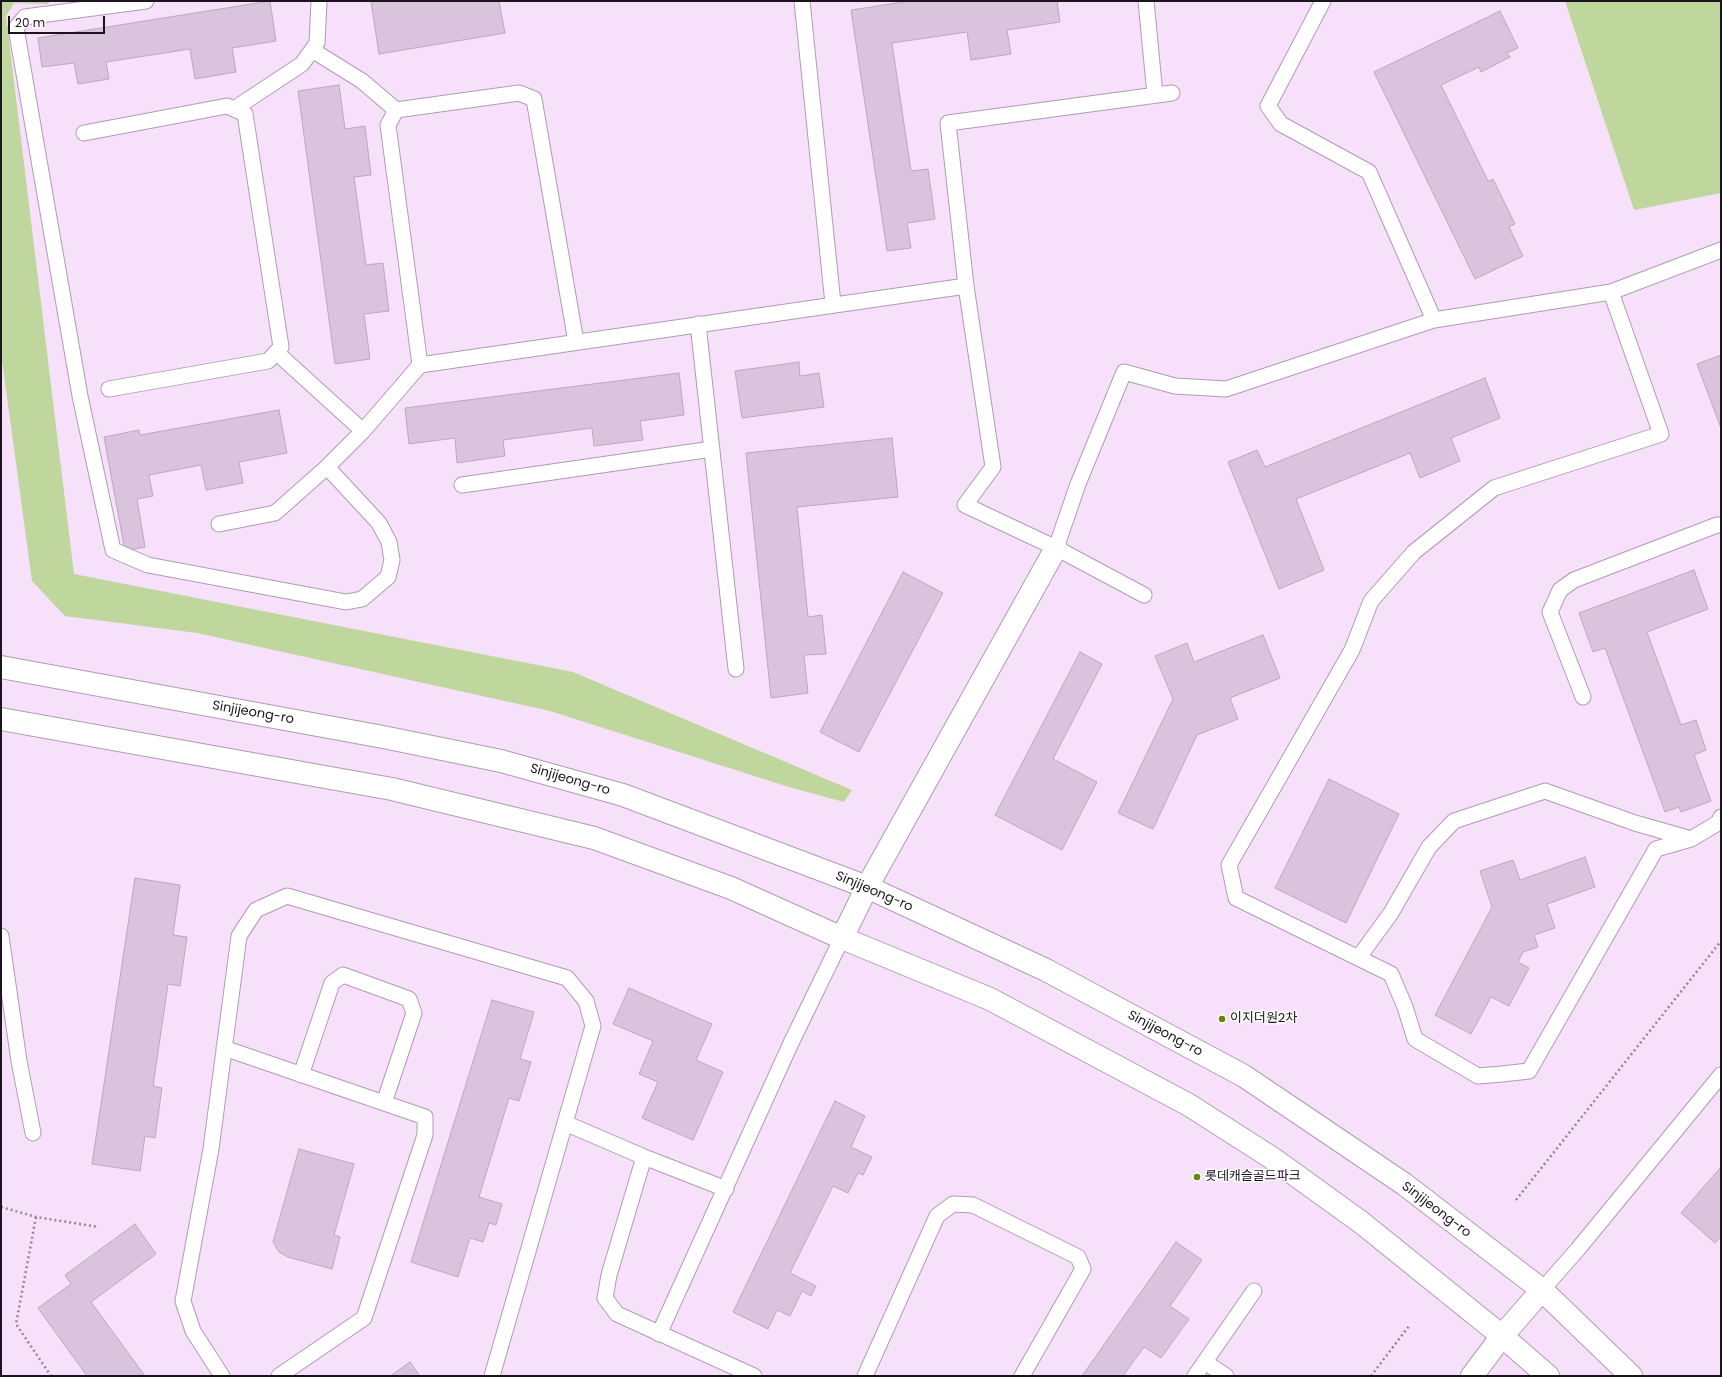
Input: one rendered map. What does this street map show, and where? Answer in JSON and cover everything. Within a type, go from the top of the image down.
[{"type":"street","points":[[842,938],[867,887],[1056,548]]},
{"type":"street","name":"Sinjijeong-ro","points":[[1,667],[383,736],[501,761],[623,795],[867,887],[1046,970],[1244,1076],[1404,1184],[1542,1290],[1631,1376]]},
{"type":"street","points":[[1,719],[392,789],[594,838],[731,888],[842,938],[990,1000],[1189,1105],[1272,1158],[1362,1223],[1502,1336],[1548,1376]]},
{"type":"street","points":[[1472,1376],[1502,1336],[1542,1290]]},
{"type":"lane","points":[[146,1],[25,17],[16,28],[80,396],[113,550],[148,565],[346,602],[362,599],[388,577],[392,560],[388,542],[379,523],[327,467]]},
{"type":"lane","points":[[234,109],[302,64],[317,43],[319,1]]},
{"type":"lane","points":[[802,1],[832,304]]},
{"type":"lane","points":[[1146,1],[1156,95]]},
{"type":"lane","points":[[1323,1],[1268,106],[1281,124],[1369,172],[1434,320]]},
{"type":"lane","points":[[312,50],[362,81],[396,110],[519,93],[534,99],[576,342]]},
{"type":"lane","points":[[1144,595],[1056,548],[965,505],[993,467],[966,286],[948,123],[1172,93]]},
{"type":"lane","points":[[84,133],[227,106],[245,114],[281,347],[268,361],[109,389]]},
{"type":"lane","points":[[396,110],[388,125],[420,365]]},
{"type":"lane","points":[[1056,548],[1078,484],[1124,372],[1175,386],[1226,389],[1434,320],[1611,292],[1721,250]]},
{"type":"lane","points":[[219,524],[275,513],[327,467],[363,431],[420,365],[832,304],[966,286]]},
{"type":"lane","points":[[1611,292],[1661,434],[1494,488],[1414,552],[1371,601],[1352,650],[1229,865],[1236,898],[1391,974],[1406,1008],[1415,1039],[1478,1076],[1529,1071],[1656,849],[1691,839],[1718,822],[1721,817]]},
{"type":"lane","points":[[698,324],[736,669]]},
{"type":"lane","points":[[276,352],[363,431]]},
{"type":"lane","points":[[462,485],[712,448]]},
{"type":"lane","points":[[1583,697],[1550,612],[1560,590],[1574,580],[1717,525],[1721,525]]},
{"type":"lane","points":[[1359,957],[1391,913],[1429,847],[1454,821],[1546,791],[1635,822],[1691,839]]},
{"type":"lane","points":[[222,1376],[193,1331],[183,1300],[211,1149],[239,936],[256,910],[287,896],[567,978],[586,1001],[593,1026],[492,1376]]},
{"type":"lane","points":[[1,936],[19,1061],[33,1133]]},
{"type":"lane","points":[[659,1334],[791,1043],[842,938]]},
{"type":"lane","points":[[301,1075],[332,983],[343,975],[409,999],[414,1013],[384,1103]]},
{"type":"lane","points":[[224,1048],[426,1117],[426,1135],[364,1318],[279,1376]]},
{"type":"lane","points":[[1542,1290],[1578,1249],[1721,1075]]},
{"type":"lane","points":[[565,1123],[644,1157],[726,1188]]},
{"type":"lane","points":[[644,1157],[608,1275],[605,1298],[617,1314],[754,1376]]},
{"type":"lane","points":[[865,1376],[937,1216],[953,1204],[973,1205],[1078,1257],[1082,1269],[1074,1286],[1022,1376]]},
{"type":"lane","points":[[1195,1376],[1254,1291]]},
{"type":"lane","points":[[1205,1362],[1226,1376]]},
{"type":"path","points":[[1516,1200],[1721,940]]},
{"type":"path","points":[[1,1207],[36,1217],[99,1227]]},
{"type":"path","points":[[36,1217],[16,1324],[51,1376]]},
{"type":"path","points":[[1371,1376],[1409,1326]]},
{"type":"green space","points":[[1,1],[50,1],[48,4],[14,3],[6,16],[74,574],[573,672],[852,790],[844,802],[789,787],[550,711],[197,633],[65,616],[32,581],[1,353]]},
{"type":"green space","points":[[1565,1],[1721,1],[1721,193],[1634,210]]},
{"type":"building","points":[[270,1],[276,41],[232,48],[236,72],[195,79],[190,49],[106,62],[109,79],[78,84],[74,63],[42,67],[38,38]]},
{"type":"building","points":[[499,1],[505,33],[379,54],[371,2]]},
{"type":"building","points":[[910,1],[1057,1],[1060,22],[1007,30],[1011,54],[971,60],[967,32],[892,43],[911,171],[928,169],[935,219],[907,223],[911,248],[887,251],[851,10]]},
{"type":"building","points":[[1500,11],[1518,48],[1507,53],[1510,57],[1481,72],[1479,67],[1441,85],[1488,181],[1493,179],[1515,224],[1509,227],[1523,256],[1475,279],[1374,72]]},
{"type":"building","points":[[339,85],[345,129],[365,126],[371,175],[354,177],[366,265],[383,263],[389,311],[364,314],[370,359],[335,364],[298,91]]},
{"type":"building","points":[[1721,355],[1721,428],[1697,364]]},
{"type":"building","points":[[799,362],[800,376],[819,373],[824,407],[742,418],[735,371]]},
{"type":"building","points":[[679,373],[684,415],[640,421],[643,440],[594,446],[592,428],[503,440],[505,456],[457,463],[455,438],[409,444],[405,408]]},
{"type":"building","points":[[1485,378],[1500,418],[1451,438],[1460,461],[1420,478],[1410,453],[1296,499],[1324,570],[1279,589],[1228,462],[1257,450],[1265,467]]},
{"type":"building","points":[[279,410],[287,453],[239,462],[243,483],[206,490],[201,465],[149,475],[153,496],[137,499],[145,547],[125,551],[104,437],[139,430],[140,435]]},
{"type":"building","points":[[892,438],[898,497],[797,507],[808,617],[822,615],[826,654],[804,655],[808,693],[771,698],[746,453]]},
{"type":"building","points":[[1694,570],[1708,609],[1647,632],[1681,725],[1696,720],[1706,750],[1694,755],[1711,801],[1681,812],[1679,807],[1665,812],[1605,648],[1593,652],[1579,613]]},
{"type":"building","points":[[903,572],[943,593],[859,752],[820,732]]},
{"type":"building","points":[[1263,635],[1280,678],[1230,698],[1238,719],[1197,735],[1153,829],[1118,813],[1173,699],[1155,656],[1187,643],[1194,662]]},
{"type":"building","points":[[1080,652],[1102,664],[1053,759],[1097,782],[1062,850],[995,815]]},
{"type":"building","points":[[1329,779],[1399,814],[1346,923],[1275,888]]},
{"type":"building","points":[[1585,857],[1595,887],[1547,904],[1555,928],[1534,935],[1538,947],[1523,952],[1518,962],[1529,968],[1509,1006],[1491,997],[1471,1034],[1435,1015],[1492,907],[1480,871],[1513,860],[1520,880]]},
{"type":"building","points":[[135,878],[180,885],[173,935],[187,937],[180,986],[168,984],[153,1086],[162,1088],[155,1138],[145,1136],[140,1171],[92,1164]]},
{"type":"building","points":[[629,988],[712,1024],[696,1060],[723,1072],[693,1140],[642,1118],[658,1082],[639,1074],[653,1041],[613,1024]]},
{"type":"building","points":[[492,1000],[534,1012],[520,1059],[531,1062],[519,1101],[509,1098],[479,1197],[502,1204],[496,1225],[489,1223],[483,1242],[470,1238],[458,1277],[411,1262]]},
{"type":"building","points":[[835,1101],[865,1116],[851,1147],[872,1157],[863,1175],[858,1173],[848,1193],[833,1186],[790,1273],[816,1286],[811,1296],[802,1291],[790,1316],[777,1310],[768,1329],[733,1312]]},
{"type":"building","points":[[299,1149],[354,1164],[334,1235],[340,1237],[332,1269],[288,1257],[279,1252],[273,1242]]},
{"type":"building","points":[[1721,1167],[1721,1236],[1715,1243],[1681,1213]]},
{"type":"building","points":[[135,1224],[156,1254],[91,1302],[145,1376],[87,1376],[38,1308],[71,1284],[65,1275]]},
{"type":"building","points":[[1176,1242],[1202,1260],[1170,1306],[1189,1319],[1161,1358],[1144,1347],[1123,1376],[1082,1376]]},
{"type":"building","points":[[410,1362],[420,1376],[390,1376]]},
{"type":"place","name":"이지더원2차","points":[[1222,1019]]},
{"type":"place","name":"롯데캐슬골드파크","points":[[1197,1177]]}]
